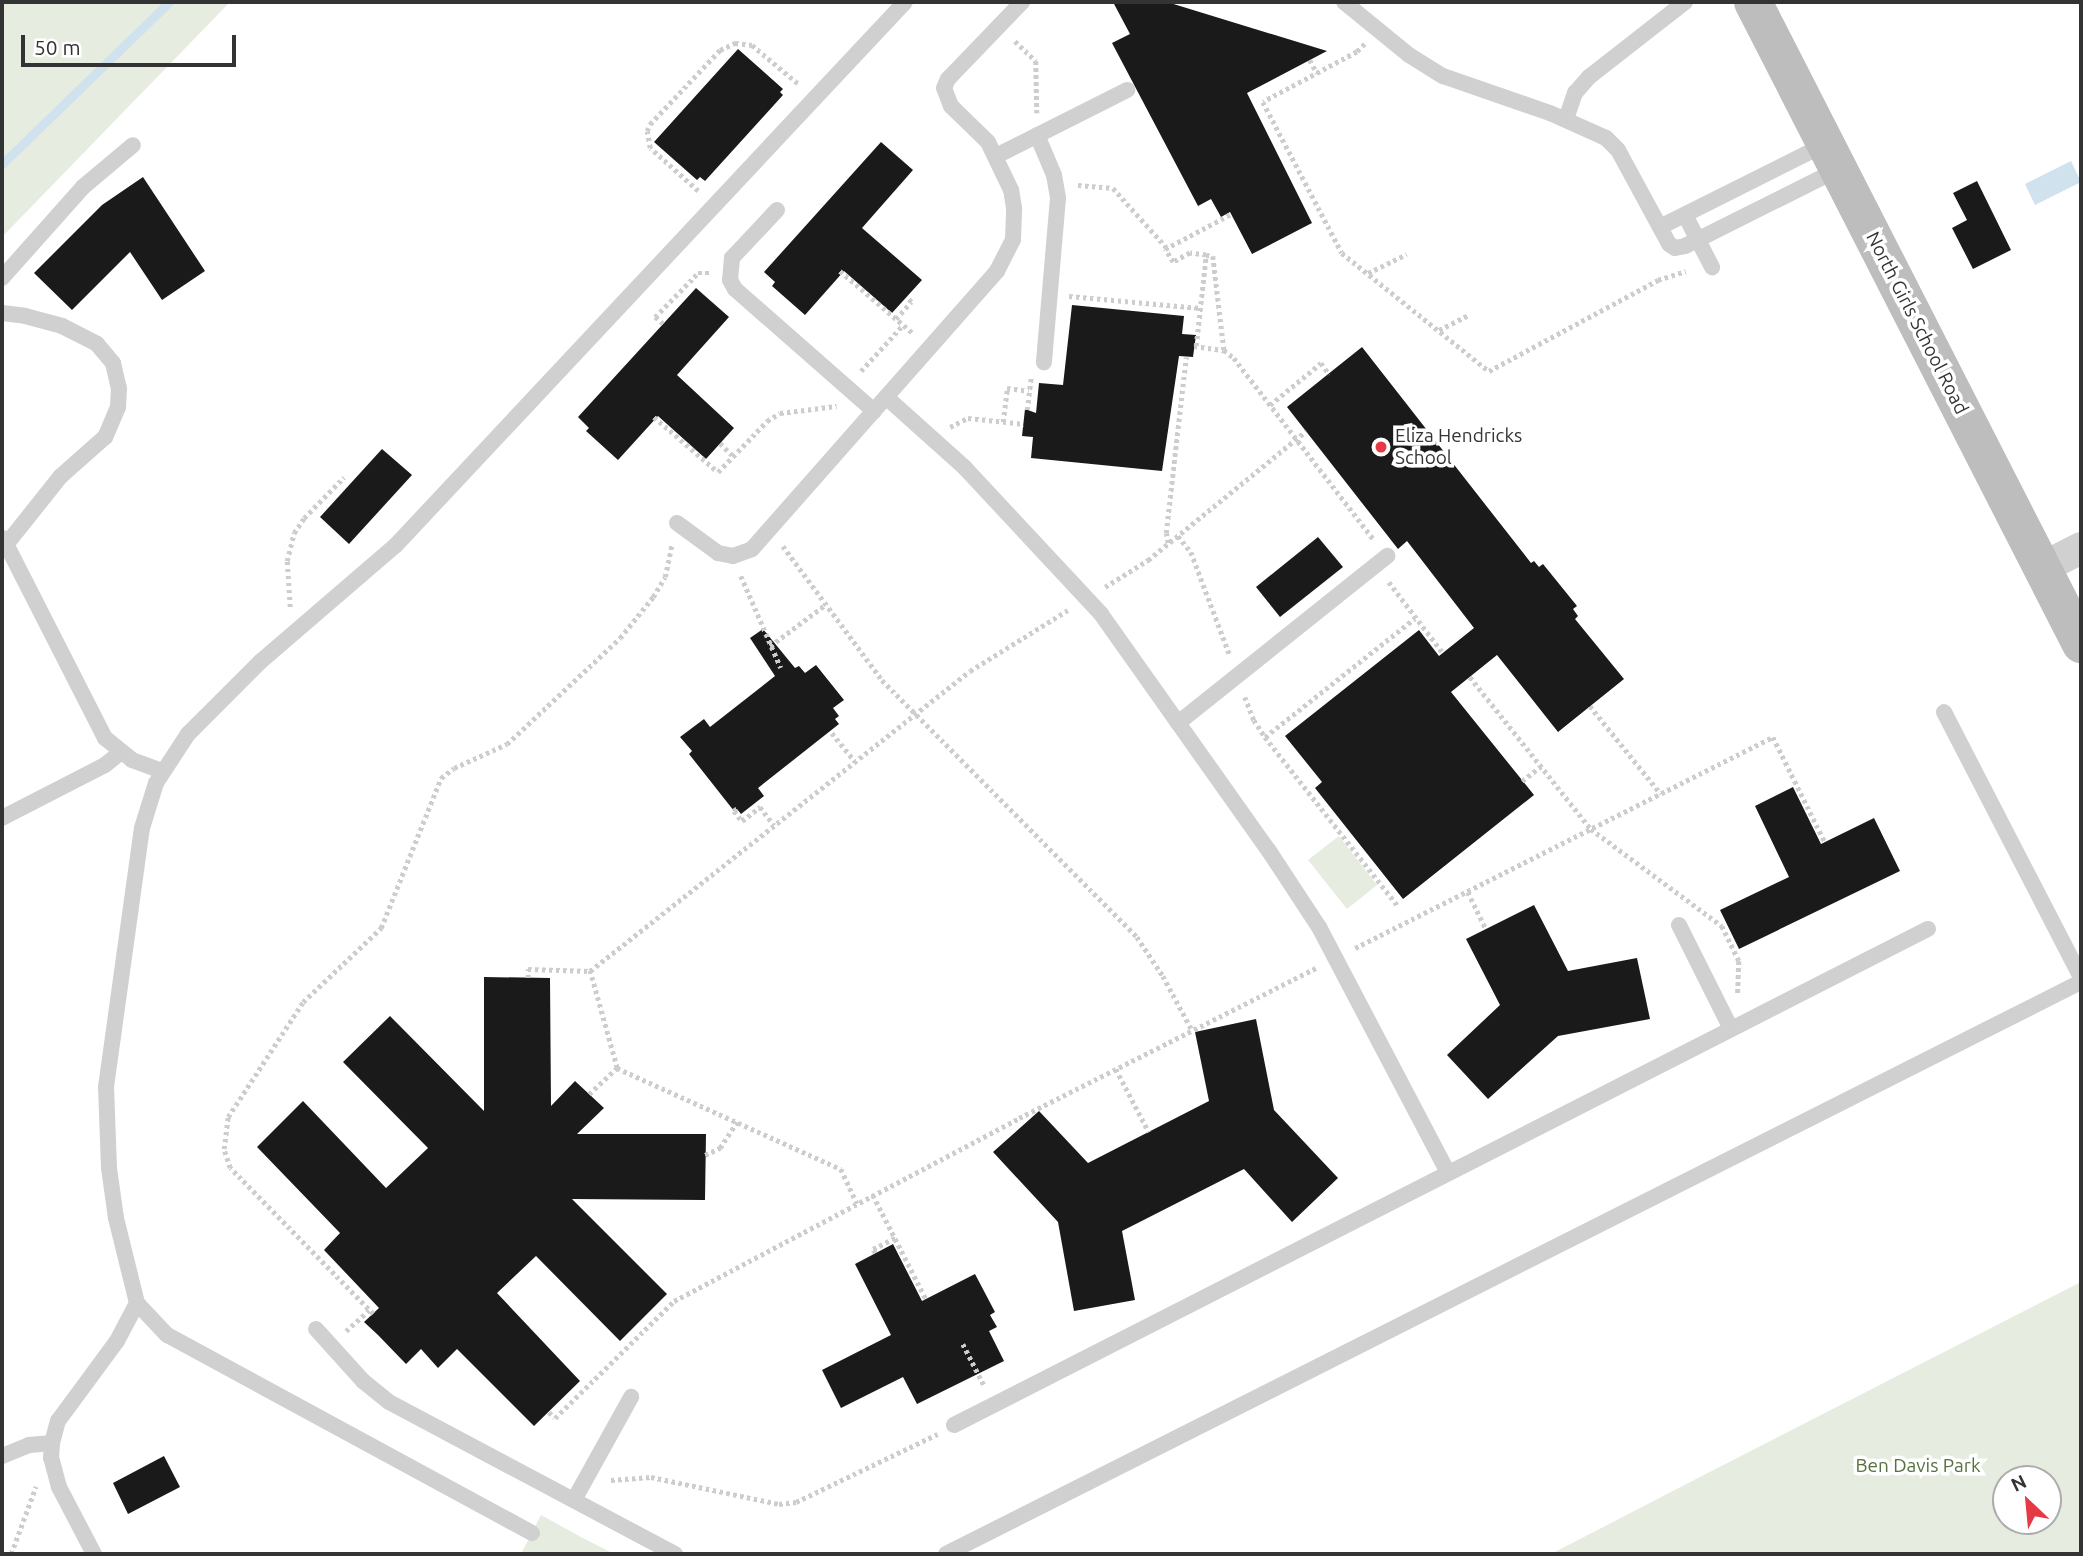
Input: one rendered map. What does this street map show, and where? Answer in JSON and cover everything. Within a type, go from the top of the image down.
[{"type":"main road","name":"North Girls School Road","points":[[1753,2],[2081,644]]},
{"type":"street","points":[[2042,568],[2081,548]]},
{"type":"lane","points":[[532,1533],[167,1335],[137,1303],[116,1218],[109,1168],[106,1087],[142,828],[162,771],[188,734],[260,662],[397,545],[905,2]]},
{"type":"lane","points":[[677,523],[718,553],[733,556],[752,549],[997,271],[1013,240],[1012,199],[988,142],[951,106],[944,88],[948,79],[1022,2]]},
{"type":"lane","points":[[1344,2],[1409,55],[1443,76],[1566,119],[1606,138],[1618,150],[1669,244],[1675,248],[1698,240],[1832,156]]},
{"type":"lane","points":[[1566,119],[1575,93],[1589,77],[1685,2]]},
{"type":"lane","points":[[996,156],[1127,90]]},
{"type":"lane","points":[[1037,135],[1056,184],[1058,210],[1042,368]]},
{"type":"lane","points":[[2,278],[83,187],[133,145]]},
{"type":"lane","points":[[1660,227],[1832,156]]},
{"type":"lane","points":[[777,209],[732,258],[729,272],[735,289],[874,411]]},
{"type":"lane","points":[[1685,215],[1710,263]]},
{"type":"lane","points":[[2,313],[62,326],[97,344],[113,363],[119,388],[118,407],[105,437],[60,477],[4,540],[104,738],[121,752],[162,771]]},
{"type":"lane","points":[[886,397],[936,439],[1087,599],[1178,723],[1269,851],[1336,958],[1448,1173]]},
{"type":"lane","points":[[1178,723],[1387,556]]},
{"type":"lane","points":[[946,1554],[2081,979],[1944,712]]},
{"type":"lane","points":[[2,818],[105,765],[121,752]]},
{"type":"lane","points":[[1679,925],[1731,1029]]},
{"type":"lane","points":[[954,1425],[1928,929]]},
{"type":"lane","points":[[94,1554],[59,1487],[51,1458],[52,1443],[58,1421],[117,1341],[137,1303]]},
{"type":"lane","points":[[317,1329],[363,1381],[389,1402],[675,1554]]},
{"type":"lane","points":[[574,1500],[631,1397]]},
{"type":"lane","points":[[2,1455],[29,1445],[52,1443]]},
{"type":"path","points":[[999,26],[1036,61],[1037,135]]},
{"type":"path","points":[[1378,30],[1357,52],[1263,102],[1342,253],[1489,371],[1658,280],[1710,263]]},
{"type":"path","points":[[714,206],[650,148],[650,124],[720,50],[735,43],[744,42],[761,49],[815,98]]},
{"type":"path","points":[[1310,60],[1317,73]]},
{"type":"path","points":[[1056,184],[1113,188],[1167,248],[1173,262],[1189,253],[1213,256],[1224,350]]},
{"type":"path","points":[[1167,248],[1231,214]]},
{"type":"path","points":[[1368,273],[1407,254]]},
{"type":"path","points":[[1206,255],[1195,346],[1224,350],[1234,358],[1387,556],[1390,587],[1443,653]]},
{"type":"path","points":[[840,271],[930,347]]},
{"type":"path","points":[[663,324],[655,317],[698,273],[729,272]]},
{"type":"path","points":[[1066,309],[1068,296],[1200,308]]},
{"type":"path","points":[[896,319],[911,302],[906,297]]},
{"type":"path","points":[[1439,330],[1468,315]]},
{"type":"path","points":[[654,417],[713,471],[721,471],[767,422],[780,413],[830,408],[852,391],[903,325]]},
{"type":"path","points":[[1168,543],[1166,533],[1186,357]]},
{"type":"path","points":[[1270,405],[1321,363],[1329,374]]},
{"type":"path","points":[[1027,410],[1031,372],[1042,368]]},
{"type":"path","points":[[1003,422],[1007,388],[1029,391]]},
{"type":"path","points":[[936,439],[958,421],[968,418],[1024,424]]},
{"type":"path","points":[[528,978],[528,969],[590,971],[915,713],[991,657],[1148,560],[1306,431]]},
{"type":"path","points":[[720,443],[734,457]]},
{"type":"path","points":[[304,623],[295,615],[287,598],[287,561],[291,545],[304,518],[344,477]]},
{"type":"path","points":[[331,1345],[371,1312],[238,1177],[227,1161],[225,1139],[228,1117],[289,1019],[320,984],[382,928],[434,793],[446,773],[507,744],[620,638],[653,597],[665,577],[677,523]]},
{"type":"path","points":[[770,528],[882,680],[1123,921],[1163,976],[1192,1030]]},
{"type":"path","points":[[1178,536],[1191,552],[1254,720],[1397,905]]},
{"type":"path","points":[[733,556],[781,668]]},
{"type":"path","points":[[770,646],[825,605]]},
{"type":"path","points":[[1265,737],[1415,618]]},
{"type":"path","points":[[1470,677],[1591,829],[1722,926],[1739,961],[1739,989],[1731,1029]]},
{"type":"path","points":[[1590,706],[1661,794]]},
{"type":"path","points":[[832,733],[855,761]]},
{"type":"path","points":[[549,1412],[555,1418],[674,1301],[1116,1069],[1773,737],[1825,842]]},
{"type":"path","points":[[1522,781],[1541,766]]},
{"type":"path","points":[[737,809],[734,811],[741,821],[760,807],[774,825]]},
{"type":"path","points":[[1468,892],[1486,929]]},
{"type":"path","points":[[590,971],[617,1068]]},
{"type":"path","points":[[589,1094],[617,1068]]},
{"type":"path","points":[[617,1068],[841,1169],[857,1204]]},
{"type":"path","points":[[1116,1069],[1149,1132]]},
{"type":"path","points":[[705,1155],[720,1148],[737,1122]]},
{"type":"path","points":[[873,1195],[927,1301]]},
{"type":"path","points":[[875,1253],[873,1249],[895,1238]]},
{"type":"path","points":[[963,1344],[994,1404]]},
{"type":"path","points":[[574,1500],[600,1484],[630,1477],[651,1477],[779,1504],[796,1502],[954,1425]]},
{"type":"path","points":[[11,1554],[52,1443]]},
{"type":"green space","points":[[2,2],[230,2],[2,237]]},
{"type":"green space","points":[[1339,836],[1377,885],[1347,909],[1308,860]]},
{"type":"green space","name":"Ben Davis Park","points":[[2081,1282],[2081,1554],[1551,1554]]},
{"type":"green space","points":[[541,1515],[579,1536],[614,1554],[521,1554]]},
{"type":"water","points":[[2071,161],[2081,182],[2035,205],[2025,184]]},
{"type":"building","points":[[1113,2],[1167,2],[1327,51],[1247,93],[1312,223],[1252,254],[1230,212],[1221,217],[1211,199],[1198,206],[1112,43],[1130,34]]},
{"type":"building","points":[[738,49],[783,89],[780,92],[783,95],[705,181],[700,177],[697,180],[654,142]]},
{"type":"building","points":[[881,142],[913,170],[862,228],[922,280],[892,313],[844,271],[805,315],[772,286],[775,282],[764,272]]},
{"type":"building","points":[[143,177],[205,271],[162,300],[130,252],[72,310],[34,273],[102,205]]},
{"type":"building","points":[[1977,181],[2011,250],[1973,269],[1952,228],[1967,220],[1953,193]]},
{"type":"building","points":[[696,288],[729,317],[677,375],[734,428],[706,459],[658,416],[618,460],[586,431],[589,428],[578,417]]},
{"type":"building","points":[[1072,305],[1184,316],[1182,334],[1196,335],[1193,357],[1179,356],[1162,471],[1031,458],[1033,437],[1022,436],[1025,409],[1036,413],[1039,383],[1063,385]]},
{"type":"building","points":[[1362,347],[1531,563],[1534,561],[1539,567],[1543,564],[1577,606],[1573,609],[1578,616],[1575,619],[1624,679],[1558,732],[1497,655],[1451,692],[1534,795],[1403,899],[1315,788],[1322,782],[1285,736],[1419,630],[1439,656],[1474,628],[1407,541],[1398,549],[1287,407]]},
{"type":"building","points":[[382,449],[412,475],[349,544],[320,517]]},
{"type":"building","points":[[1318,537],[1343,567],[1280,617],[1256,587]]},
{"type":"building","points":[[763,629],[795,668],[799,666],[805,673],[816,665],[844,700],[833,708],[839,716],[835,719],[839,724],[758,788],[764,796],[741,814],[737,809],[734,811],[689,754],[692,751],[680,737],[704,719],[710,727],[775,676],[750,638]]},
{"type":"building","points":[[1793,787],[1821,844],[1874,818],[1900,871],[1739,949],[1720,910],[1789,877],[1755,806]]},
{"type":"building","points":[[1534,905],[1568,971],[1637,958],[1650,1019],[1558,1036],[1488,1099],[1447,1055],[1500,1005],[1466,939]]},
{"type":"building","points":[[484,977],[550,978],[551,1106],[575,1081],[604,1108],[577,1134],[706,1134],[705,1200],[572,1199],[667,1294],[620,1341],[536,1256],[497,1293],[580,1381],[534,1426],[457,1349],[438,1368],[421,1349],[406,1364],[364,1322],[379,1308],[324,1250],[340,1233],[257,1147],[303,1101],[386,1188],[428,1148],[343,1062],[390,1016],[484,1111]]},
{"type":"building","points":[[1256,1019],[1274,1110],[1338,1178],[1292,1222],[1244,1169],[1122,1231],[1135,1300],[1074,1311],[1058,1222],[993,1152],[1039,1111],[1088,1163],[1209,1101],[1195,1032]]},
{"type":"building","points":[[893,1244],[922,1301],[975,1274],[995,1312],[990,1315],[997,1327],[989,1331],[1004,1361],[917,1404],[903,1377],[841,1408],[822,1370],[891,1335],[855,1264]]},
{"type":"building","points":[[164,1456],[180,1487],[128,1514],[113,1483]]},
{"type":"waterway","points":[[2,164],[169,2]]},
{"type":"place","name":"Eliza Hendricks School","points":[[1381,447]]}]
